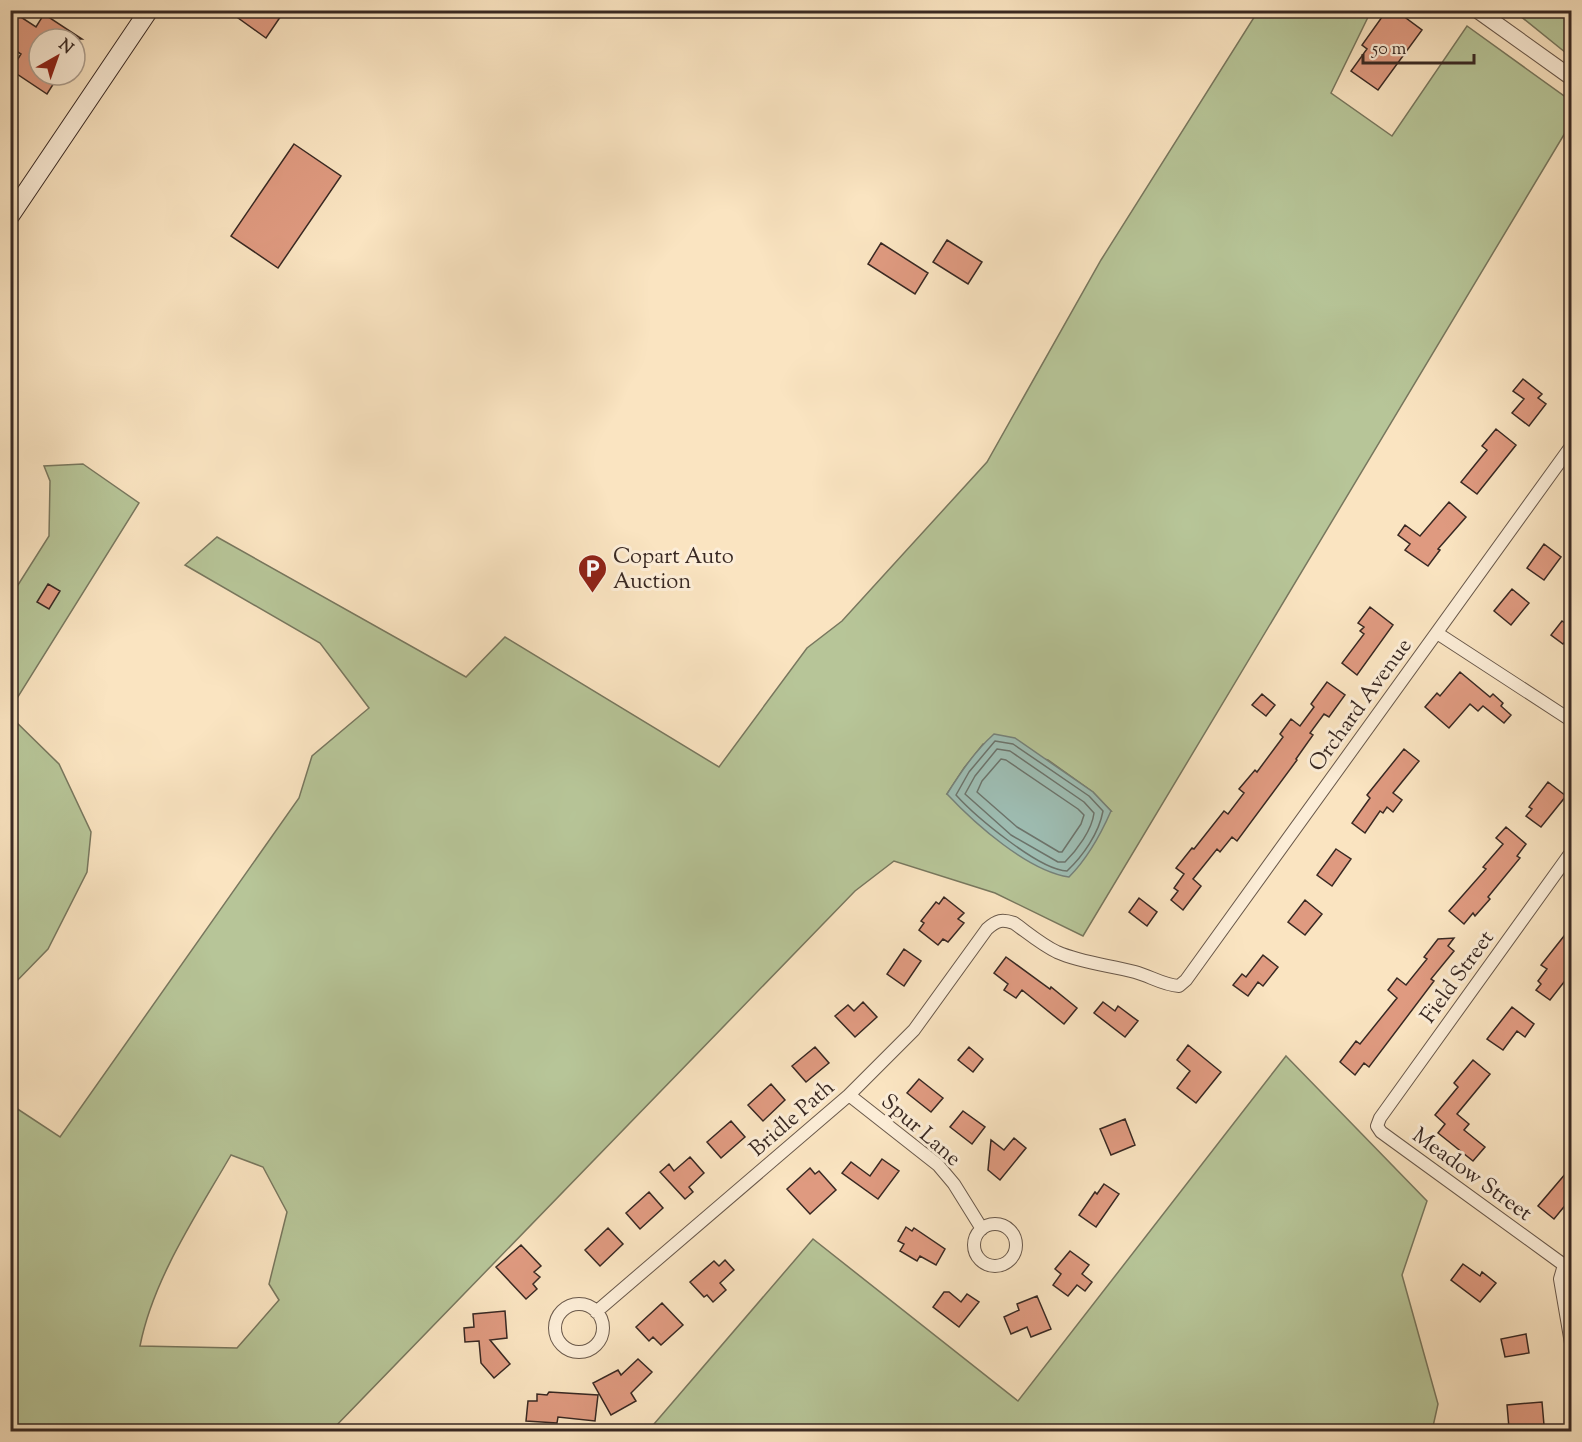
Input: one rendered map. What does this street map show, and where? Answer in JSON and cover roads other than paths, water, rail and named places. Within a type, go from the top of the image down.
[{"type":"main road","points":[[10,216],[149,10]]},
{"type":"street","points":[[1477,10],[1572,78]]},
{"type":"street","name":"Orchard Avenue","points":[[987,929],[1000,920],[1014,923],[1056,952],[1089,963],[1148,976],[1168,985],[1179,986],[1186,980],[1572,445]]},
{"type":"street","points":[[1437,633],[1572,721]]},
{"type":"street","name":"Field Street","points":[[1377,1126],[1380,1118],[1572,852]]},
{"type":"street","name":"Bridle Path","points":[[596,1312],[849,1095],[914,1030],[987,929]]},
{"type":"street","name":"Spur Lane","points":[[849,1095],[938,1165],[954,1184],[982,1229]]},
{"type":"street","name":"Meadow Street","points":[[1377,1126],[1380,1132],[1564,1264]]},
{"type":"street","points":[[1572,1254],[1564,1264],[1560,1279],[1572,1349]]},
{"type":"water","points":[[994,734],[1015,738],[1093,792],[1111,811],[1093,846],[1069,877],[1053,873],[1020,856],[987,832],[947,794],[974,755]]},
{"type":"place","name":"Copart Auto Auction","points":[[592,594]]}]
